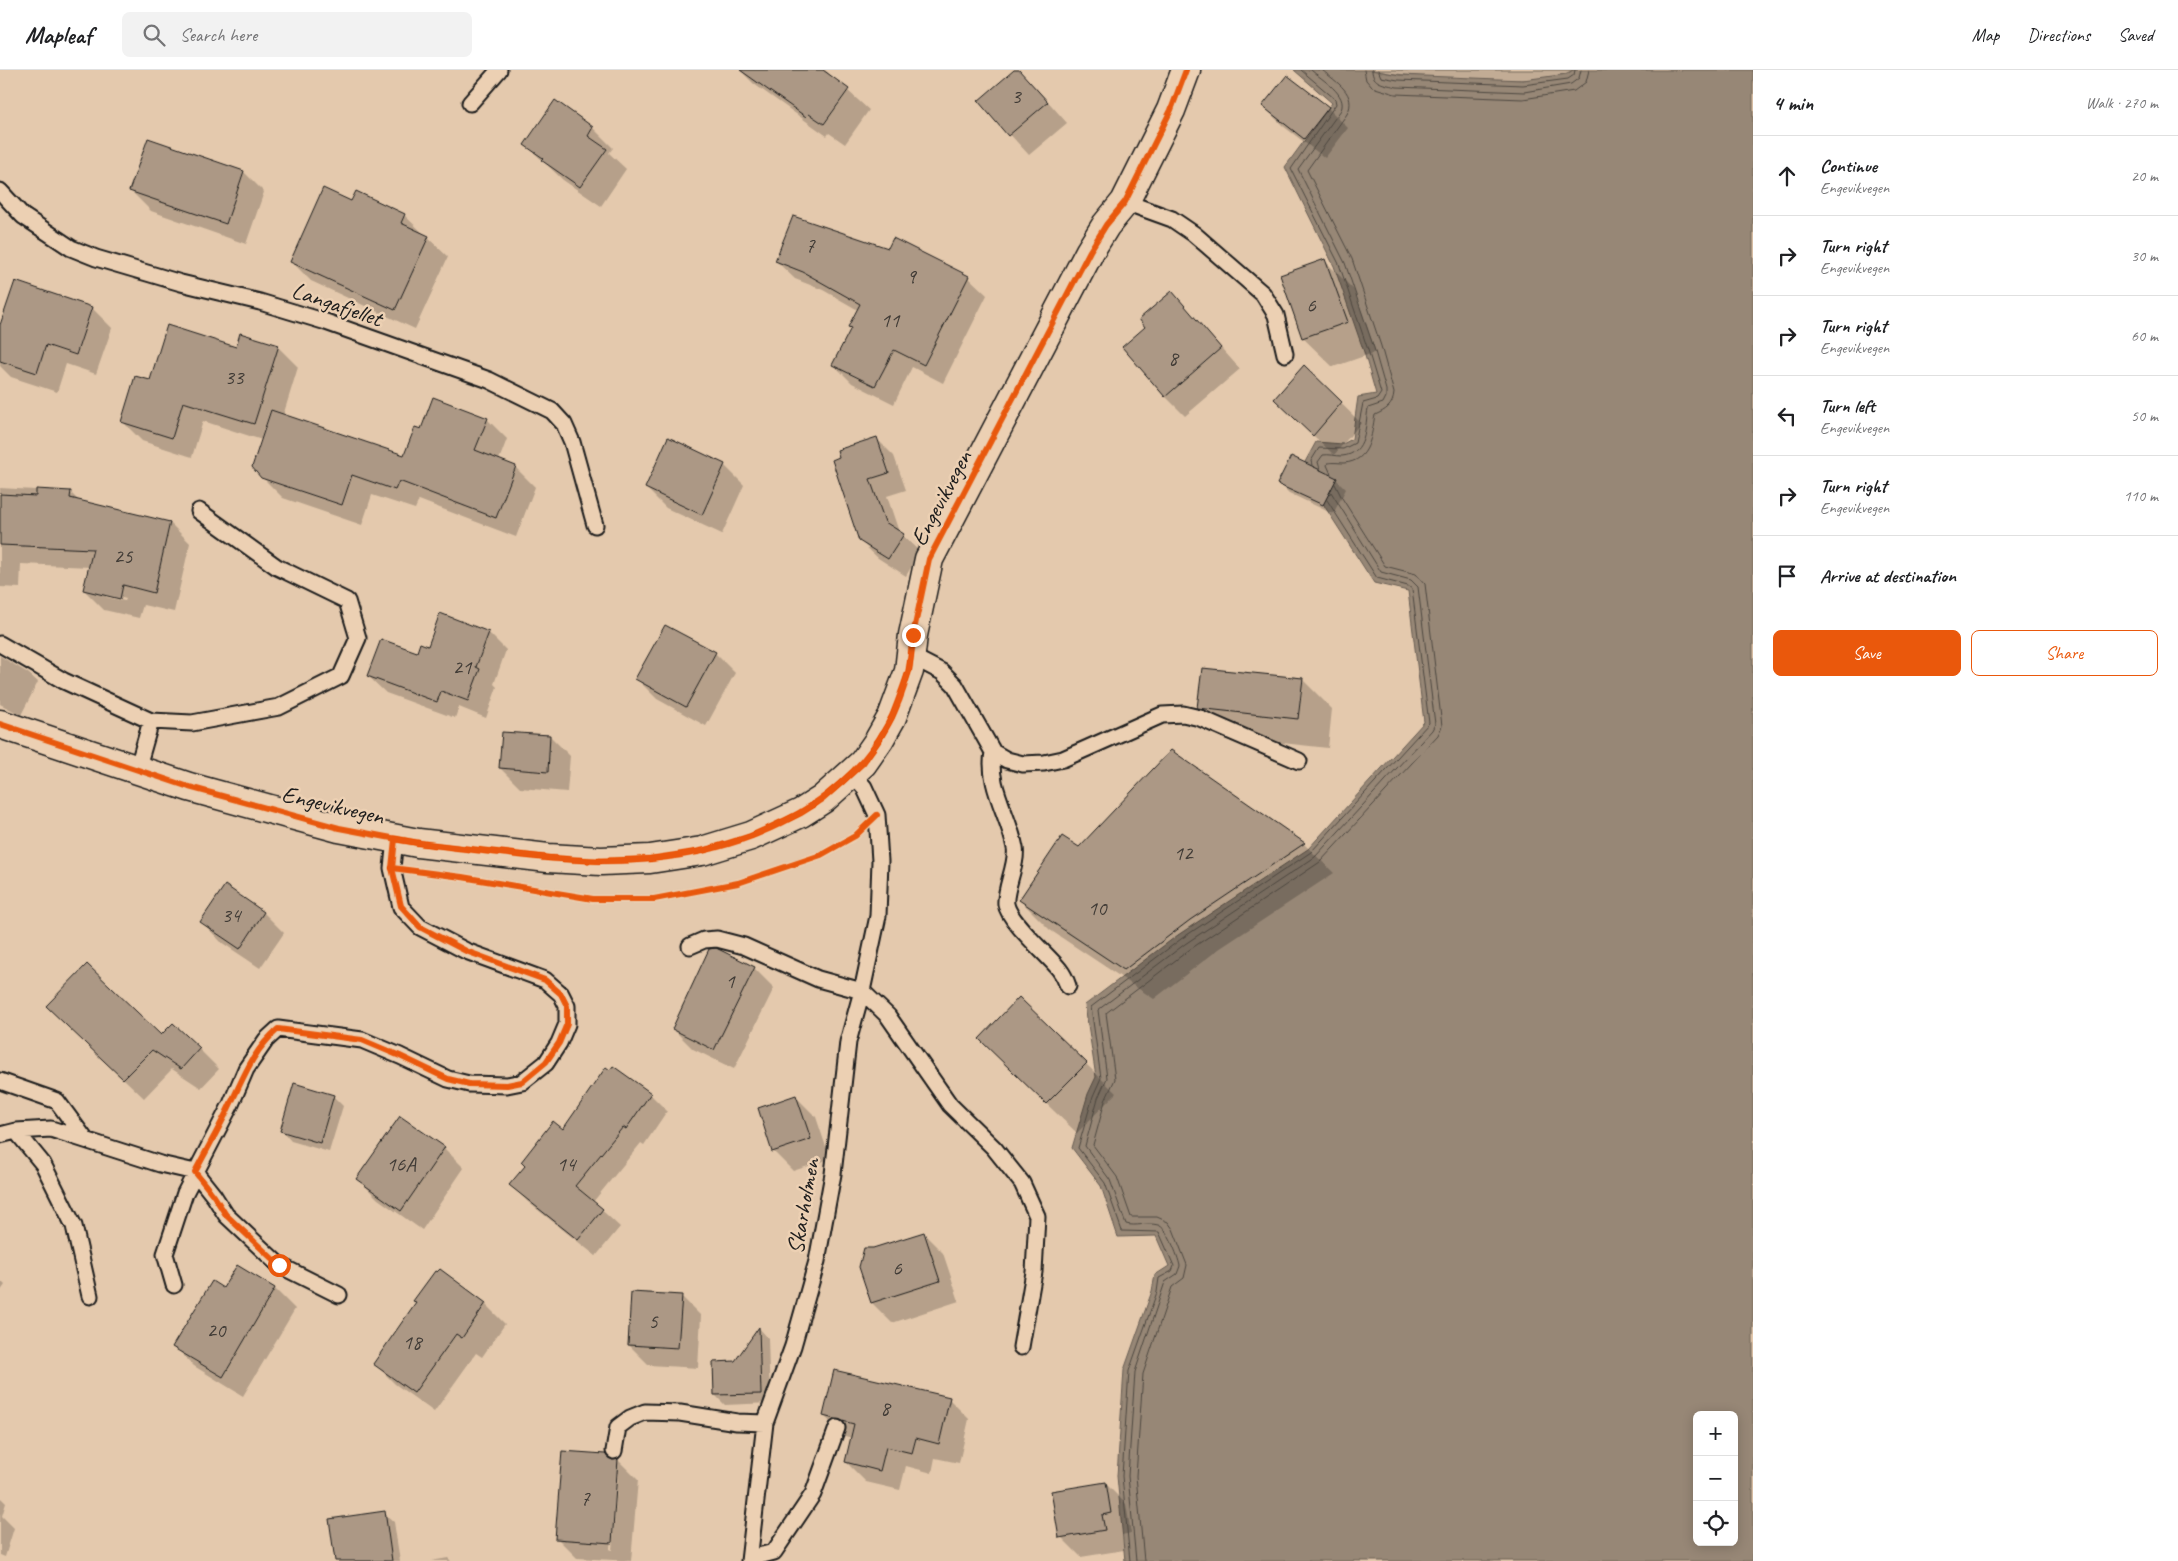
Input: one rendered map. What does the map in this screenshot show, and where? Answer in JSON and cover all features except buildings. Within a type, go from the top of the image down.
[{"type":"street","name":"Engevikvegen","points":[[0,724],[189,787],[339,828],[395,839],[548,858],[601,861],[650,859],[702,851],[751,836],[801,813],[816,804],[863,763],[892,717],[904,686],[929,559],[1090,251],[1106,225],[1125,202],[1171,110],[1186,70]]},
{"type":"lane","points":[[470,103],[499,70]]},
{"type":"lane","name":"Langafjellet","points":[[0,192],[22,216],[72,248],[88,255],[323,321],[489,380],[552,411],[564,424],[572,442],[595,525]]},
{"type":"lane","points":[[1125,202],[1172,219],[1194,234],[1263,294],[1276,315],[1285,354]]},
{"type":"lane","points":[[0,644],[64,681],[151,721],[192,723],[279,707],[341,676],[358,638],[347,601],[277,567],[199,511]]},
{"type":"lane","points":[[911,656],[942,672],[955,685],[994,752],[1007,760],[1023,764],[1044,764],[1063,758],[1162,715],[1183,714],[1200,718],[1299,761]]},
{"type":"lane","points":[[137,770],[151,721]]},
{"type":"lane","points":[[994,752],[991,764],[997,795],[1016,849],[1006,904],[1012,916],[1023,930],[1060,971],[1068,986]]},
{"type":"lane","name":"Skarholmen","points":[[837,1428],[813,1494],[774,1552],[750,1559],[765,1422],[793,1346],[817,1261],[833,1174],[848,1042],[862,991],[878,916],[880,861],[876,815],[864,786],[852,773]]},
{"type":"lane","name":"Engevikvegen","points":[[174,1285],[165,1254],[185,1192],[231,1104],[246,1069],[266,1040],[278,1029],[362,1040],[448,1079],[469,1084],[507,1085],[522,1082],[546,1062],[559,1043],[567,1024],[567,1006],[561,994],[545,980],[466,951],[420,927],[401,906],[392,868],[395,839]]},
{"type":"lane","points":[[690,946],[704,940],[717,939],[744,946],[818,979],[862,991],[888,1016],[950,1106],[994,1148],[1022,1183],[1037,1216],[1034,1272],[1021,1347]]},
{"type":"lane","points":[[0,1081],[57,1101],[85,1140]]},
{"type":"lane","points":[[0,1135],[52,1129],[160,1164],[195,1172],[226,1215],[279,1265],[339,1295]]},
{"type":"lane","points":[[16,1132],[43,1164],[74,1226],[90,1296]]},
{"type":"lane","points":[[614,1451],[618,1427],[630,1418],[645,1412],[680,1413],[737,1422],[765,1422]]},
{"type":"shaded area","points":[[1371,70],[1573,70],[1557,76],[1534,79],[1475,80],[1444,79]]},
{"type":"water","points":[[1294,70],[1371,70],[1399,75],[1523,80],[1567,74],[1573,70],[1753,70],[1753,1561],[1125,1561],[1117,1476],[1124,1370],[1152,1291],[1155,1275],[1169,1266],[1156,1236],[1118,1237],[1101,1186],[1072,1148],[1088,1094],[1096,1077],[1085,1005],[1178,935],[1308,849],[1424,722],[1408,591],[1374,583],[1325,507],[1305,462],[1316,442],[1343,444],[1352,439],[1358,397],[1376,394],[1364,352],[1334,266],[1285,167],[1332,103]]},
{"type":"cycle path","points":[[0,724],[189,787],[339,828],[418,843],[548,858],[601,861],[650,859],[702,851],[751,836],[801,813],[823,799],[863,763],[892,717],[909,671],[913,635],[929,559],[1090,251],[1106,225],[1125,202],[1171,110],[1186,70]]},
{"type":"cycle path","points":[[392,868],[462,877],[593,899],[654,899],[738,883],[821,855],[855,836],[877,815]]},
{"type":"route","points":[[279,1265],[226,1215],[195,1172],[231,1104],[246,1069],[266,1040],[278,1029],[362,1040],[448,1079],[469,1084],[507,1085],[522,1082],[546,1062],[559,1043],[567,1024],[567,1006],[561,994],[545,980],[466,951],[420,927],[401,906],[392,868],[395,839],[548,858],[601,861],[650,859],[702,851],[751,836],[801,813],[823,799],[863,763],[879,740],[902,694],[909,671],[913,635]]}]
